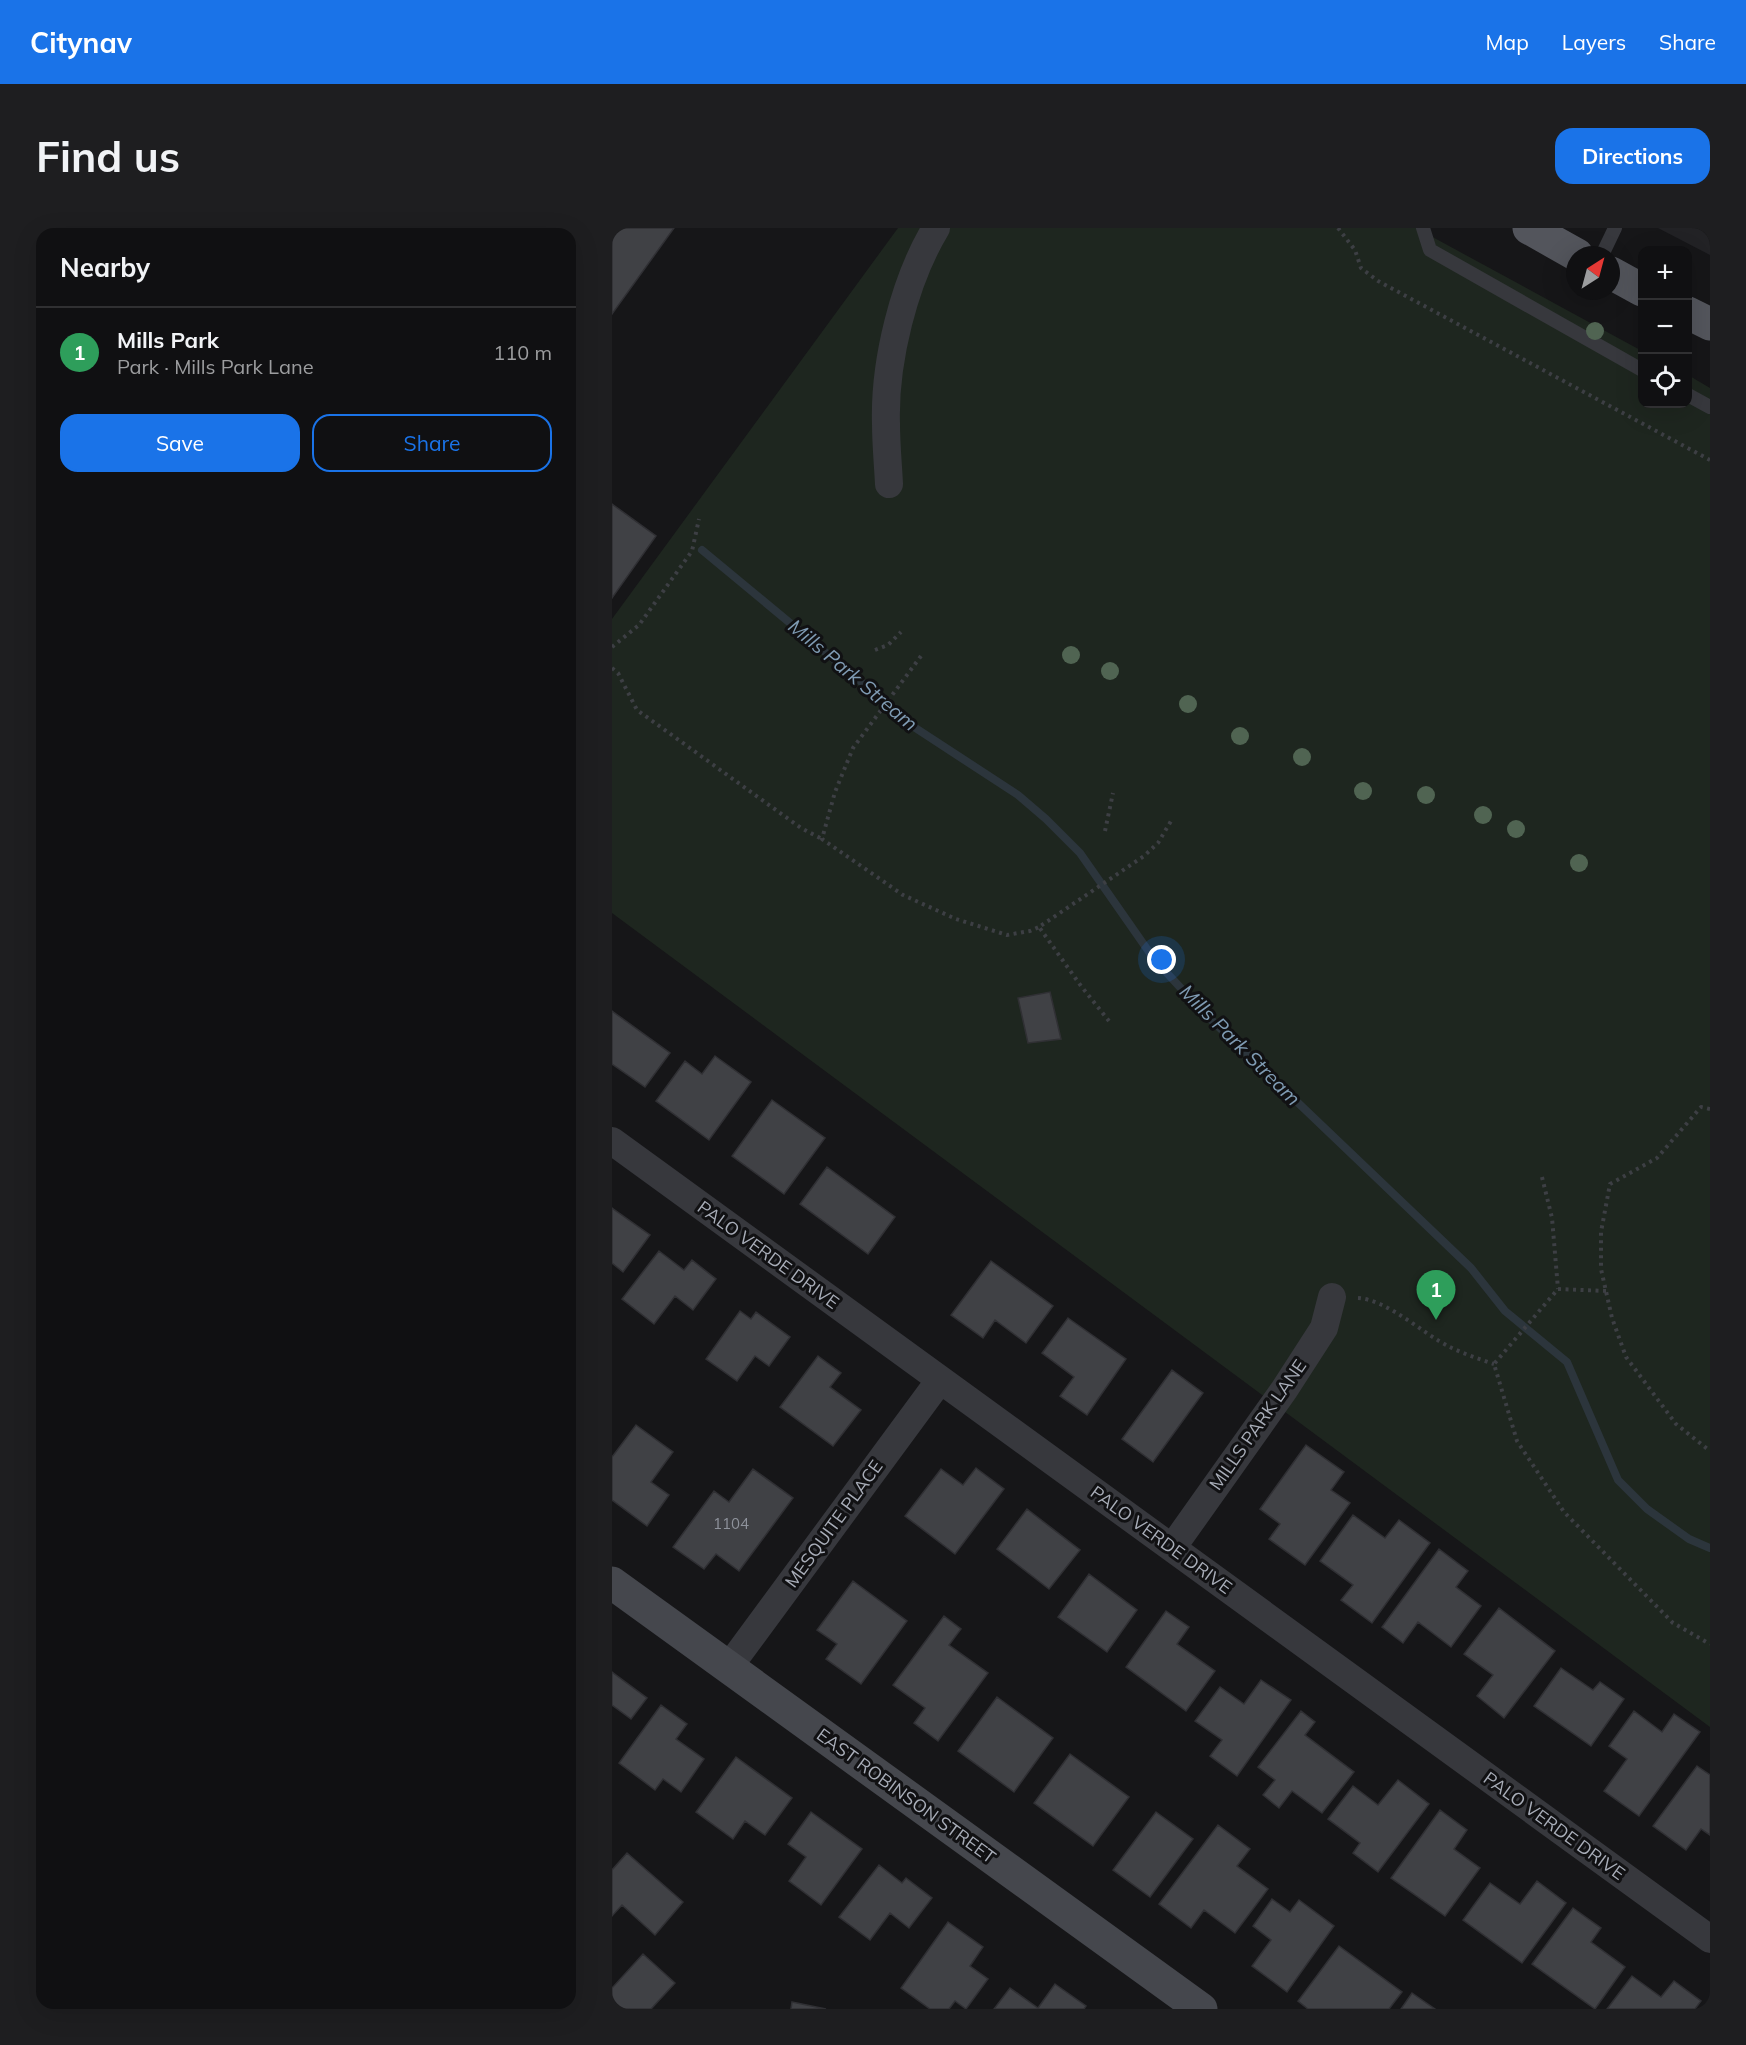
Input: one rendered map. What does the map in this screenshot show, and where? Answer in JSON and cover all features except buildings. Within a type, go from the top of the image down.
[{"type":"main road","points":[[1529,228],[1566,249]]},
{"type":"main road","points":[[1620,278],[1638,288]]},
{"type":"main road","points":[[1692,315],[1710,324]]},
{"type":"street","points":[[889,484],[885,422],[897,328],[912,276],[936,228]]},
{"type":"street","name":"PALO VERDE DRIVE","points":[[612,1141],[1710,1939]]},
{"type":"street","name":"MILLS PARK LANE","points":[[1172,1548],[1284,1390],[1324,1328],[1332,1298]]},
{"type":"street","name":"MESQUITE PLACE","points":[[728,1668],[940,1380]]},
{"type":"street","name":"EAST ROBINSON STREET","points":[[612,1583],[1201,2009]]},
{"type":"lane","points":[[1423,228],[1430,250],[1638,368]]},
{"type":"lane","points":[[1606,246],[1615,228]]},
{"type":"lane","points":[[1692,397],[1710,407]]},
{"type":"path","points":[[1338,228],[1355,250],[1360,268],[1378,281],[1710,460]]},
{"type":"path","points":[[612,647],[639,625],[692,551],[699,519]]},
{"type":"path","points":[[875,650],[888,645],[901,632]]},
{"type":"path","points":[[822,839],[835,792],[853,748],[921,656]]},
{"type":"path","points":[[612,668],[618,673],[637,710],[801,828],[822,839],[903,896],[956,919],[997,933],[1007,935],[1039,927],[1144,856],[1158,843],[1172,821]]},
{"type":"path","points":[[1105,831],[1113,793]]},
{"type":"path","points":[[1039,927],[1109,1021]]},
{"type":"path","points":[[1710,1109],[1701,1107],[1657,1158],[1610,1184],[1601,1232],[1601,1269],[1612,1318],[1626,1357],[1676,1424],[1710,1451]]},
{"type":"path","points":[[1494,1364],[1558,1289],[1552,1218],[1542,1177]]},
{"type":"path","points":[[1558,1289],[1606,1291]]},
{"type":"path","points":[[1332,1298],[1365,1299],[1399,1314],[1424,1333],[1451,1348],[1494,1364]]},
{"type":"path","points":[[1494,1364],[1517,1441],[1564,1512],[1673,1623],[1710,1644]]},
{"type":"shaded area","points":[[898,228],[1416,228],[1638,349],[1638,408],[1692,408],[1692,377],[1710,388],[1710,1727],[612,913],[612,619]]},
{"type":"shaded area","points":[[1658,228],[1710,228],[1710,255]]},
{"type":"waterway","name":"Mills Park Stream","points":[[702,550],[872,691],[891,712],[1018,795],[1046,819],[1080,853],[1154,959],[1202,1011],[1471,1268],[1505,1311],[1567,1362],[1618,1480],[1647,1509],[1689,1539],[1710,1548]]},
{"type":"place","name":"Mills Park","points":[[1436,1320]]}]
